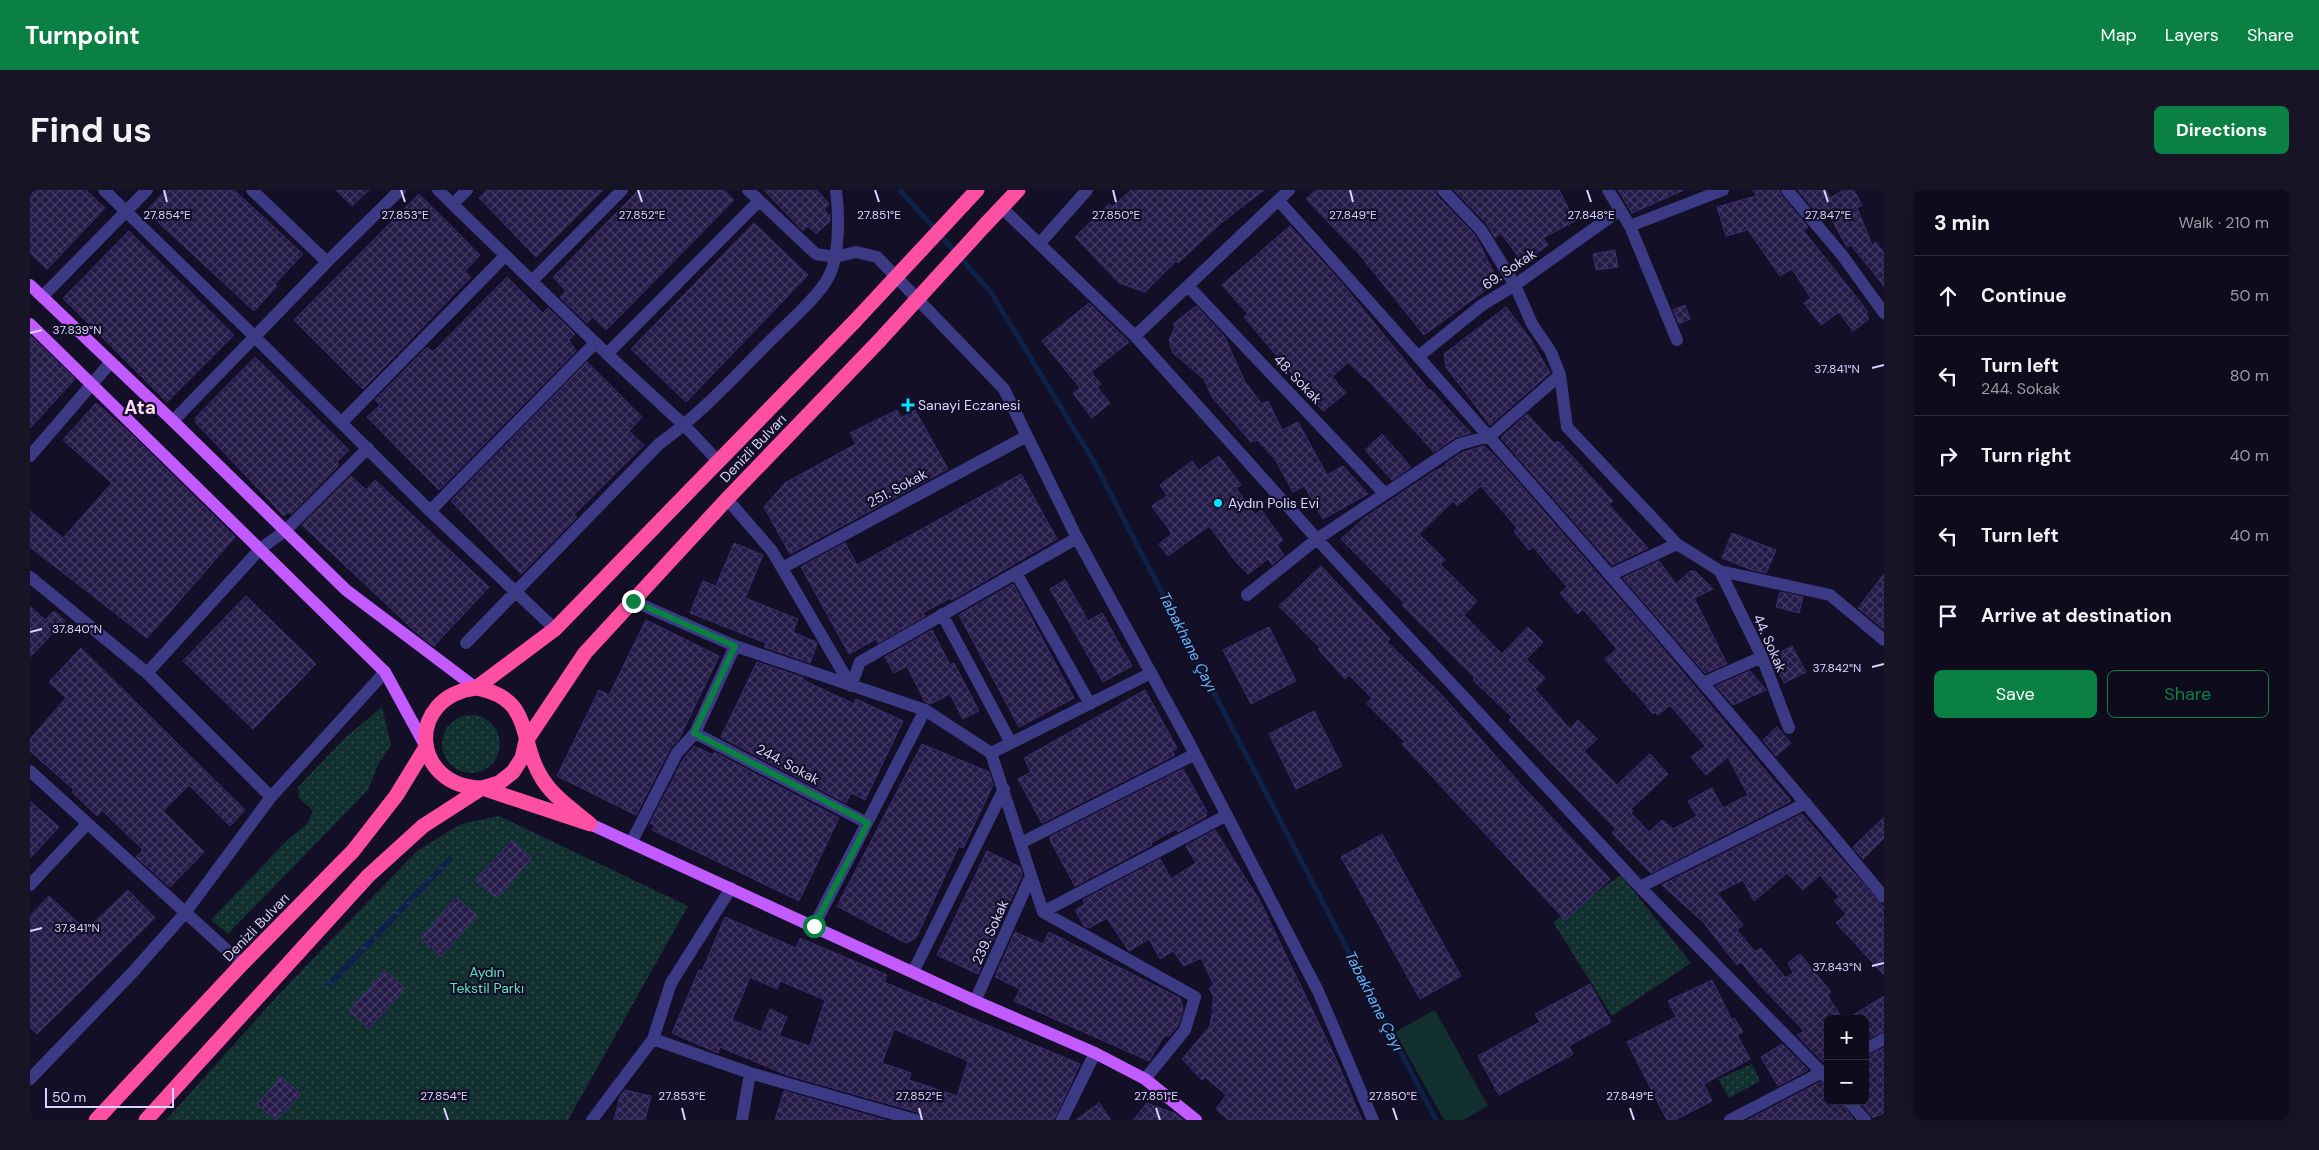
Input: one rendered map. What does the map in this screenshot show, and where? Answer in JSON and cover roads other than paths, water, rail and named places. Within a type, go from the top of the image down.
[{"type":"highway","name":"Denizli Bulvarı","points":[[476,688],[555,629],[855,321],[977,190]]},
{"type":"highway","name":"Denizli Bulvarı","points":[[526,741],[585,653],[727,499],[879,341],[1018,190]]},
{"type":"highway","points":[[526,741],[522,758],[512,772],[499,783],[482,788],[467,788],[452,783],[440,774],[431,762],[426,747],[426,733],[429,718],[437,706],[448,696],[462,690],[476,688],[492,691],[506,698],[517,710],[524,725],[526,741],[543,780],[566,805],[590,824]]},
{"type":"highway","name":"Denizli Bulvarı","points":[[96,1120],[242,964],[353,851],[396,796],[426,747]]},
{"type":"highway","points":[[482,788],[590,824]]},
{"type":"highway","points":[[146,1120],[368,876],[423,826],[482,788]]},
{"type":"main road","points":[[30,285],[346,590],[476,688]]},
{"type":"main road","points":[[30,324],[385,672],[426,747]]},
{"type":"main road","points":[[590,824],[975,1001],[1095,1053],[1145,1079],[1196,1120]]},
{"type":"street","points":[[104,190],[342,422],[430,511],[555,629]]},
{"type":"street","points":[[42,297],[147,190]]},
{"type":"street","points":[[252,190],[327,262]]},
{"type":"street","points":[[173,421],[254,336],[400,190]]},
{"type":"street","points":[[438,190],[595,343],[685,426],[718,461]]},
{"type":"street","points":[[453,204],[466,190]]},
{"type":"street","points":[[532,281],[622,190]]},
{"type":"street","points":[[748,190],[816,254],[835,257],[856,252],[876,258],[1004,389],[1077,538],[1195,754],[1318,991],[1373,1120]]},
{"type":"street","points":[[466,643],[517,593],[659,444],[685,426],[801,311],[829,277],[835,257],[838,207],[836,190]]},
{"type":"street","points":[[1040,243],[1087,190]]},
{"type":"street","points":[[1135,336],[1289,190]]},
{"type":"street","points":[[1443,190],[1481,230],[1515,285],[1532,324],[1552,352],[1560,375],[1567,427],[1677,544],[1720,572],[1830,595],[1884,640]]},
{"type":"street","points":[[1608,190],[1630,226],[1676,340]]},
{"type":"street","points":[[1630,226],[1723,190]]},
{"type":"street","points":[[1787,190],[1842,255],[1884,313]]},
{"type":"street","points":[[1278,200],[1490,436],[1806,803],[1884,897]]},
{"type":"street","points":[[607,354],[760,201]]},
{"type":"street","points":[[1002,208],[1135,336],[1317,539],[1640,887],[1824,1072]]},
{"type":"street","name":"69. Sokak","points":[[1419,356],[1470,314],[1515,285],[1620,210]]},
{"type":"street","points":[[342,422],[505,256]]},
{"type":"street","name":"48. Sokak","points":[[1188,286],[1385,494]]},
{"type":"street","points":[[430,511],[595,343]]},
{"type":"street","points":[[30,456],[111,362]]},
{"type":"street","points":[[1247,595],[1317,539],[1460,444],[1490,436],[1560,375]]},
{"type":"street","name":"251. Sokak","points":[[782,568],[1027,436]]},
{"type":"street","points":[[147,673],[260,549],[286,531],[368,448]]},
{"type":"street","points":[[727,499],[772,551],[851,686]]},
{"type":"street","points":[[851,686],[860,662],[1077,538]]},
{"type":"street","points":[[1610,575],[1677,544]]},
{"type":"street","name":"44. Sokak","points":[[1720,572],[1762,657],[1789,728]]},
{"type":"street","points":[[1016,573],[1090,704]]},
{"type":"street","points":[[30,577],[147,673],[271,796]]},
{"type":"street","points":[[633,601],[735,646],[925,710],[991,753],[1043,912],[1195,997],[1185,1030],[1145,1079]]},
{"type":"street","points":[[942,614],[1011,743]]},
{"type":"street","points":[[631,843],[677,754],[694,733],[735,646]]},
{"type":"street","points":[[1703,683],[1762,657]]},
{"type":"street","points":[[30,1079],[133,972],[185,913],[271,796],[385,672]]},
{"type":"street","points":[[991,753],[1151,673]]},
{"type":"street","points":[[814,926],[925,710]]},
{"type":"street","name":"244. Sokak","points":[[694,733],[868,823]]},
{"type":"street","points":[[1021,844],[1195,754]]},
{"type":"street","points":[[30,771],[242,964]]},
{"type":"street","points":[[913,972],[1004,789]]},
{"type":"street","points":[[1640,887],[1806,803]]},
{"type":"street","points":[[1043,912],[1227,815]]},
{"type":"street","points":[[30,885],[87,824]]},
{"type":"street","name":"239. Sokak","points":[[975,1001],[1032,876]]},
{"type":"street","points":[[592,1120],[653,1039],[671,983],[731,888]]},
{"type":"street","points":[[653,1039],[750,1073],[915,1120]]},
{"type":"street","points":[[1869,1047],[1884,1039]]},
{"type":"street","points":[[1062,1120],[1095,1053]]},
{"type":"street","points":[[742,1120],[750,1073]]},
{"type":"street","points":[[1730,1120],[1824,1075]]},
{"type":"street","points":[[1852,1105],[1865,1120]]},
{"type":"water","points":[[449,856],[453,860],[331,987],[325,984]]},
{"type":"waterway","name":"Tabakhane Çayı","points":[[900,190],[990,291],[1093,460],[1436,1120]]},
{"type":"place","name":"Sanayi Eczanesi","points":[[908,405]]},
{"type":"place","name":"Aydın Polis Evi","points":[[1218,503]]},
{"type":"district","name":"Ata","points":[[140,407]]},
{"type":"park label","name":"Aydın Tekstil Parkı","points":[[487,980]]}]
